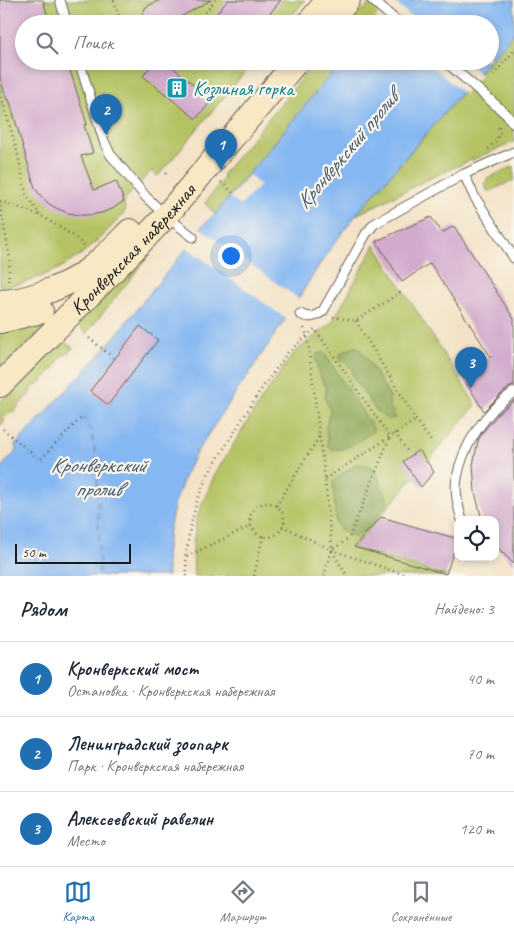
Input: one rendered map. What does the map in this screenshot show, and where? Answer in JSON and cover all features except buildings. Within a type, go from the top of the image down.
[{"type":"main road","points":[[316,15],[328,0]]},
{"type":"main road","points":[[336,15],[348,0]]},
{"type":"main road","name":"Кронверкская набережная","points":[[0,385],[103,281],[160,211],[269,70]]},
{"type":"main road","name":"Кронверкская набережная","points":[[4,296],[8,302],[36,296],[72,281],[86,272],[102,251],[160,211],[288,70]]},
{"type":"main road","points":[[0,320],[39,311],[79,295],[103,281]]},
{"type":"lane","points":[[60,0],[64,15]]},
{"type":"lane","points":[[372,0],[390,15]]},
{"type":"lane","points":[[82,70],[104,141],[110,154],[160,211],[193,237]]},
{"type":"lane","points":[[456,70],[505,113],[514,124]]},
{"type":"lane","points":[[300,314],[305,317],[311,317],[322,311],[366,234],[374,224],[464,174],[514,152]]},
{"type":"lane","points":[[464,174],[474,196],[514,258]]},
{"type":"lane","points":[[461,516],[457,505],[456,479],[462,456],[491,412],[514,392]]},
{"type":"path","points":[[114,0],[119,15]]},
{"type":"path","points":[[204,15],[215,0]]},
{"type":"path","points":[[499,68],[514,51]]},
{"type":"path","points":[[493,75],[497,70]]},
{"type":"path","points":[[0,92],[17,151],[26,194],[40,215]]},
{"type":"path","points":[[486,152],[495,142],[500,132],[496,119]]},
{"type":"path","points":[[166,173],[169,176]]},
{"type":"path","points":[[220,181],[233,193]]},
{"type":"path","points":[[0,201],[40,215],[102,251]]},
{"type":"path","points":[[0,206],[10,259],[4,296]]},
{"type":"path","points":[[332,317],[356,321],[403,291]]},
{"type":"path","points":[[356,321],[416,420],[433,444]]},
{"type":"path","points":[[304,328],[320,437],[332,550],[324,576]]},
{"type":"path","points":[[187,576],[186,556],[190,528],[197,501],[207,476],[258,394],[288,352],[306,335],[315,329],[390,437]]},
{"type":"path","points":[[89,338],[115,359]]},
{"type":"path","points":[[3,429],[40,460],[83,416]]},
{"type":"path","points":[[325,480],[416,420]]},
{"type":"path","points":[[395,433],[408,452]]},
{"type":"path","points":[[276,506],[320,437]]},
{"type":"path","points":[[332,550],[349,538],[390,437]]},
{"type":"path","points":[[266,503],[276,506],[283,515],[284,521],[282,526],[274,535],[263,536],[258,534],[251,526],[250,515],[256,506],[266,503]]},
{"type":"path","points":[[186,556],[251,526]]},
{"type":"path","points":[[282,526],[332,550],[408,576]]},
{"type":"path","points":[[254,576],[263,536]]},
{"type":"path","points":[[332,550],[347,576]]},
{"type":"green space","points":[[0,0],[305,0],[292,15],[15,15],[15,70],[246,70],[158,176],[151,171],[124,200],[125,210],[123,215],[94,244],[74,259],[51,272],[23,283],[0,287]]},
{"type":"green space","points":[[373,0],[393,0],[380,15],[354,15],[364,10]]},
{"type":"green space","points":[[514,33],[514,142],[441,173],[356,215],[482,70],[499,70],[499,50]]},
{"type":"green space","points":[[309,70],[335,70],[215,214],[205,203],[224,178],[222,175]]},
{"type":"green space","points":[[514,166],[514,180],[488,192],[485,185],[488,178]]},
{"type":"green space","points":[[375,245],[476,405],[353,548],[447,576],[194,576],[193,545],[196,522],[215,474],[263,397],[294,353],[333,321]]},
{"type":"green space","points":[[142,253],[147,258],[86,334],[76,325],[64,338],[66,343],[73,348],[64,354],[57,362],[58,364],[30,391],[13,412],[11,411],[4,418],[5,420],[0,426],[0,402]]},
{"type":"green space","points":[[57,317],[0,368],[0,330]]},
{"type":"green space","points":[[357,346],[366,357],[390,397],[389,404],[395,418],[387,419],[376,410],[353,377],[352,369],[341,360],[341,353]]},
{"type":"green space","points":[[318,353],[324,353],[373,428],[372,432],[344,448],[333,449],[328,447],[326,427],[330,410],[325,399],[326,388],[318,371],[316,356]]},
{"type":"green space","points":[[356,464],[374,468],[387,499],[387,504],[363,532],[354,537],[342,531],[336,523],[333,482]]},
{"type":"water","points":[[393,0],[514,0],[514,33],[499,50],[499,15],[380,15]]},
{"type":"water","name":"Кронверкский пролив","points":[[335,70],[481,70],[356,215],[327,253],[197,451],[185,475],[175,503],[169,529],[166,557],[168,576],[0,576],[0,468],[15,453],[15,445],[97,358],[186,249],[203,225],[215,214]]},
{"type":"pier","points":[[392,0],[410,15],[378,15]]},
{"type":"pier","points":[[436,70],[475,70],[481,75],[464,94]]},
{"type":"pier","points":[[249,175],[260,185],[240,206],[230,197]]},
{"type":"pier","points":[[200,228],[300,300],[288,320],[186,247]]},
{"type":"ferry route","points":[[83,416],[91,430],[95,452],[98,492],[99,576]]},
{"type":"place","name":"Козлиная горка","points":[[177,88]]},
{"type":"place","name":"Ленинградский зоопарк","points":[[106,135]]},
{"type":"place","name":"Кронверкский мост","points":[[221,170]]},
{"type":"place","name":"Алексеевский равелин","points":[[471,388]]}]
